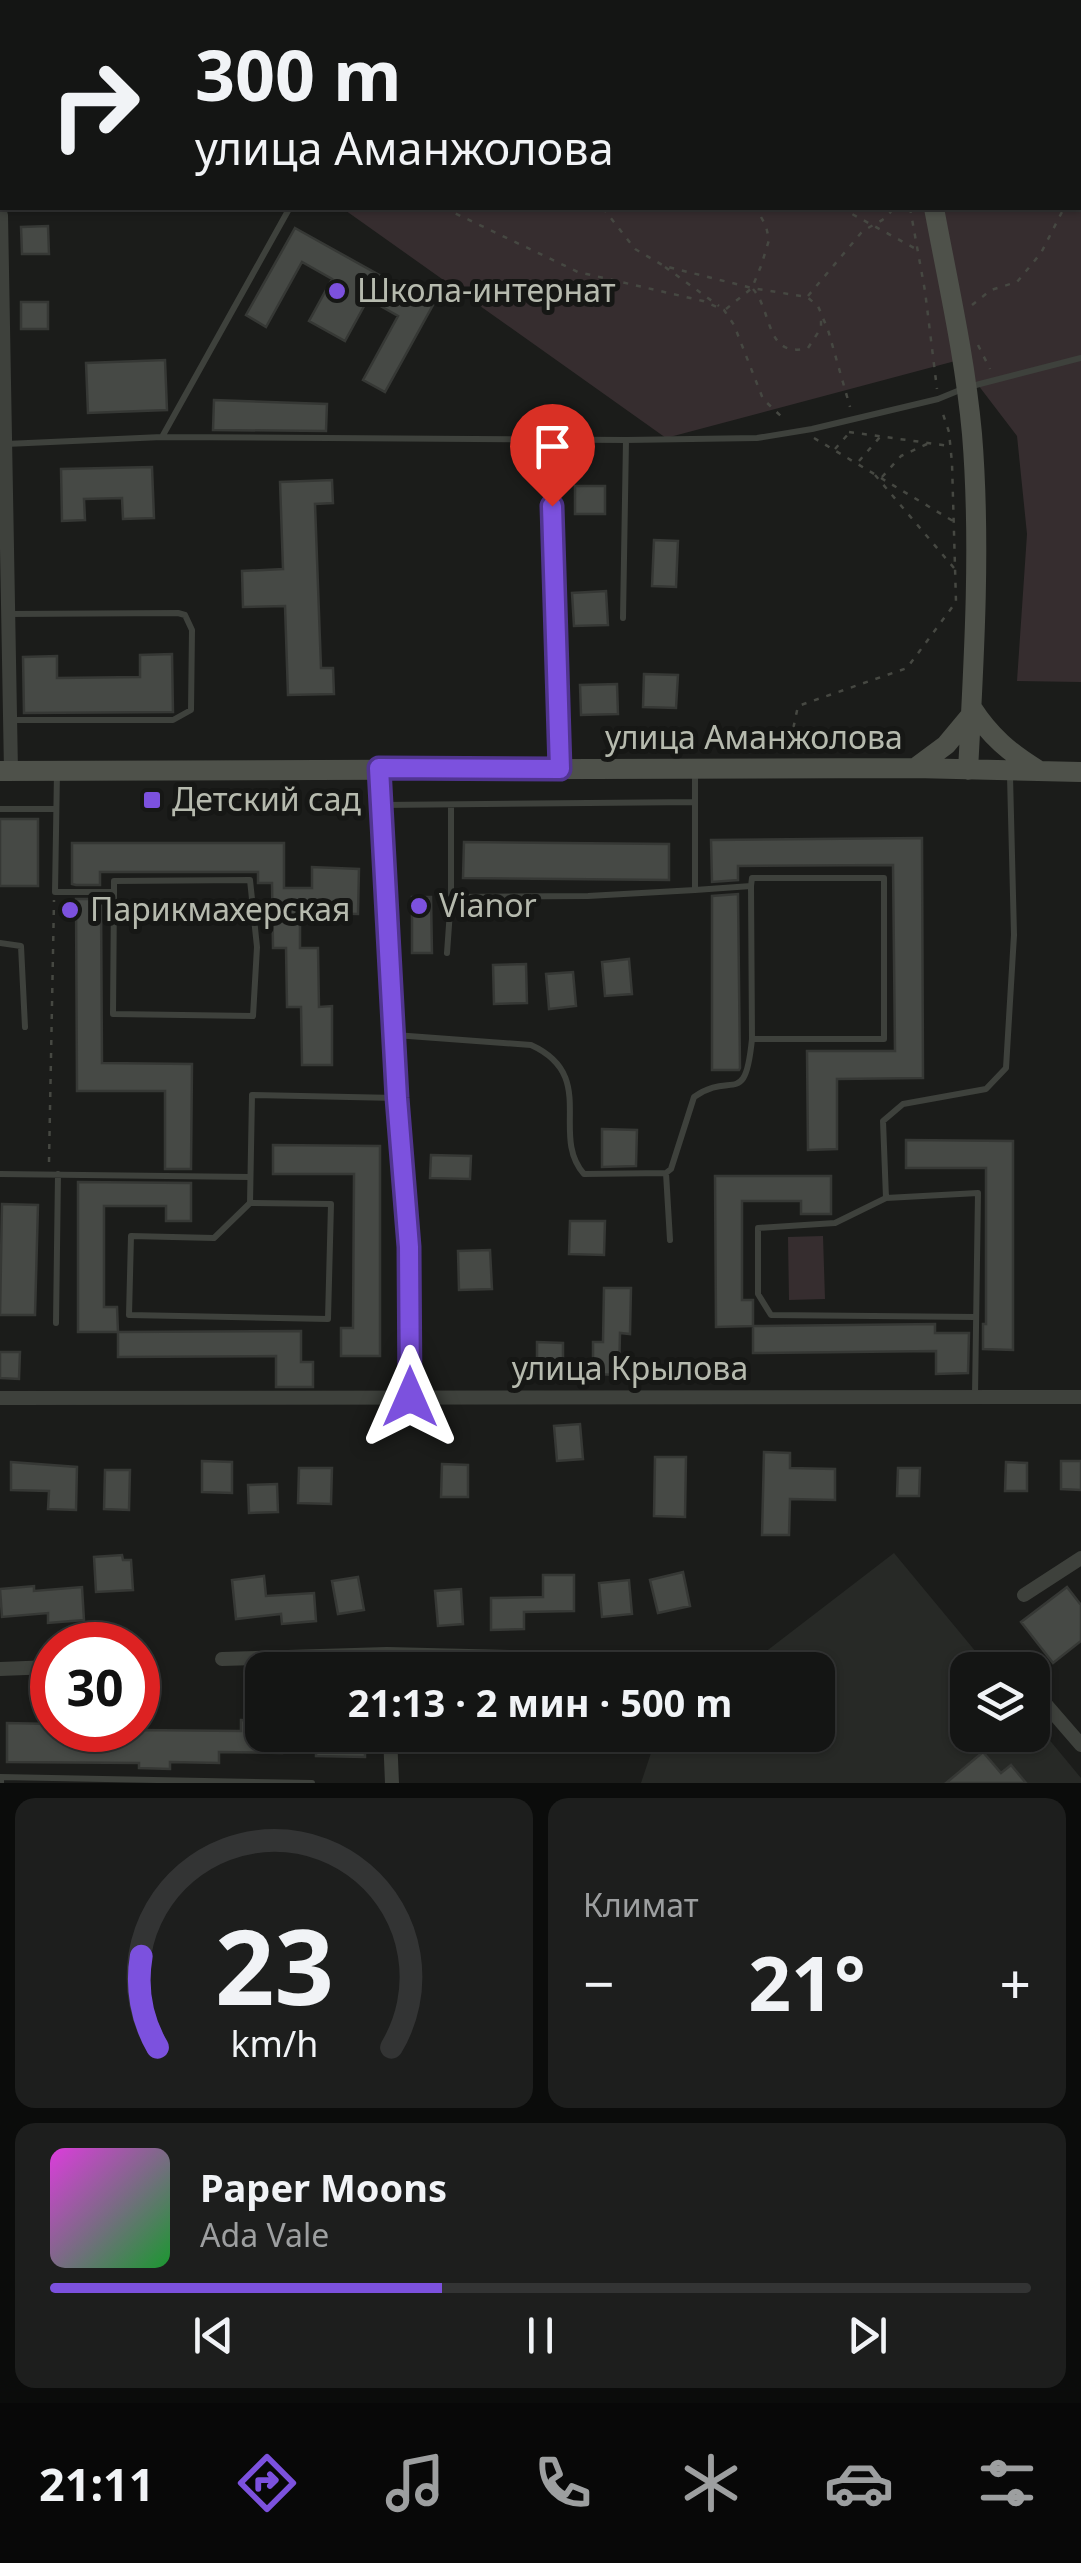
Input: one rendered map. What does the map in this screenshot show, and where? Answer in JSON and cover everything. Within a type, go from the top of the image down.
[{"type":"main road","points":[[934,210],[955,308],[966,388],[974,503],[968,770]]},
{"type":"main road","points":[[915,768],[946,745],[972,712]]},
{"type":"main road","points":[[972,712],[988,733],[1040,771]]},
{"type":"main road","name":"улица Аманжолова","points":[[6,771],[915,768],[1010,772]]},
{"type":"main road","points":[[1010,772],[1081,772]]},
{"type":"street","points":[[1,215],[10,720],[6,771]]},
{"type":"street","points":[[550,468],[560,769]]},
{"type":"street","points":[[379,768],[409,1247],[410,1397]]},
{"type":"street","name":"улица Крылова","points":[[0,1398],[1081,1397]]},
{"type":"street","points":[[1024,1595],[1081,1558]]},
{"type":"street","points":[[222,1658],[245,1659]]},
{"type":"street","points":[[0,1669],[30,1668]]},
{"type":"street","points":[[1050,1709],[1081,1745]]},
{"type":"street","points":[[391,1752],[392,1783]]},
{"type":"lane","points":[[162,438],[289,210]]},
{"type":"lane","points":[[5,444],[162,438],[756,438],[938,399],[995,379],[1081,358]]},
{"type":"lane","points":[[623,618],[626,440]]},
{"type":"lane","points":[[8,614],[178,613],[185,616],[192,630],[191,710],[185,716],[173,720],[10,720]]},
{"type":"lane","points":[[694,768],[696,890]]},
{"type":"lane","points":[[57,771],[55,892],[114,892]]},
{"type":"lane","points":[[886,1198],[883,1121],[903,1104],[986,1089],[1006,1068],[1014,934],[1010,772]]},
{"type":"lane","points":[[381,805],[695,802]]},
{"type":"lane","points":[[448,953],[452,896],[450,804]]},
{"type":"lane","points":[[0,810],[55,809]]},
{"type":"lane","points":[[394,1035],[530,1044],[548,1052],[566,1076],[572,1148],[576,1164],[584,1174],[666,1174],[694,1097],[704,1090],[739,1084],[745,1078],[752,1039],[752,878],[884,878],[884,1039],[752,1039]]},
{"type":"lane","points":[[250,880],[257,947],[254,1016],[113,1014],[114,892],[114,881],[250,880]]},
{"type":"lane","points":[[452,896],[588,896],[751,886]]},
{"type":"lane","points":[[0,943],[22,946],[25,1027]]},
{"type":"lane","points":[[250,1202],[330,1204],[328,1319],[129,1315],[131,1236],[214,1238],[250,1202],[252,1095],[397,1098]]},
{"type":"lane","points":[[0,1174],[250,1177]]},
{"type":"lane","points":[[54,1174],[56,1323]]},
{"type":"lane","points":[[666,1174],[670,1240]]},
{"type":"lane","points":[[974,1396],[978,1193],[886,1198],[836,1224],[758,1228],[758,1294],[771,1315],[975,1317]]},
{"type":"lane","points":[[1,1783],[1,1777],[312,1783]]},
{"type":"path","points":[[448,210],[578,272],[703,301],[724,310]]},
{"type":"path","points":[[606,210],[635,249],[724,310],[764,399],[786,421],[954,522]]},
{"type":"path","points":[[724,310],[752,288],[768,240],[757,210]]},
{"type":"path","points":[[846,210],[917,249]]},
{"type":"path","points":[[807,297],[871,224],[882,222],[891,210]]},
{"type":"path","points":[[968,309],[991,290],[1018,282],[1041,253],[1063,210]]},
{"type":"path","points":[[664,266],[807,297],[820,312],[853,418]]},
{"type":"path","points":[[752,288],[762,299],[770,327],[784,348],[795,352],[808,348],[821,328],[820,312]]},
{"type":"path","points":[[979,346],[995,379]]},
{"type":"path","points":[[818,427],[950,446]]},
{"type":"path","points":[[834,450],[850,432]]},
{"type":"path","points":[[857,464],[881,436]]},
{"type":"path","points":[[881,478],[901,456],[930,443]]},
{"type":"path","points":[[872,473],[955,569]]},
{"type":"path","points":[[784,769],[798,706],[907,668],[956,602]]},
{"type":"path","points":[[54,1174],[55,892]]},
{"type":"shaded area","points":[[345,210],[1081,210],[1081,682],[1017,681],[1027,534],[1017,436],[959,360],[666,438]]},
{"type":"shaded area","points":[[823,1236],[825,1299],[789,1300],[788,1237]]},
{"type":"shaded area","points":[[894,1553],[976,1652],[950,1652],[950,1752],[1050,1752],[1050,1741],[1081,1783],[641,1783],[651,1752],[835,1752],[835,1652],[765,1652]]},
{"type":"building","points":[[48,226],[49,254],[22,254],[21,227]]},
{"type":"building","points":[[295,228],[433,305],[385,392],[363,380],[398,316],[368,299],[345,341],[309,321],[332,279],[302,262],[266,327],[246,315]]},
{"type":"building","points":[[21,302],[48,302],[48,329],[21,329]]},
{"type":"building","points":[[165,360],[167,410],[88,413],[86,363]]},
{"type":"building","points":[[214,400],[327,404],[326,431],[213,430]]},
{"type":"building","points":[[152,467],[154,518],[123,519],[122,498],[84,499],[85,520],[62,521],[61,469]]},
{"type":"building","points":[[332,480],[333,503],[315,504],[321,668],[333,668],[334,694],[288,695],[285,606],[243,607],[242,571],[283,569],[280,482]]},
{"type":"building","points":[[575,486],[605,486],[605,514],[575,514]]},
{"type":"building","points":[[654,540],[678,541],[676,587],[652,586]]},
{"type":"building","points":[[606,591],[608,625],[574,626],[572,593]]},
{"type":"building","points":[[172,654],[173,712],[24,713],[23,657],[57,656],[57,678],[140,677],[140,655]]},
{"type":"building","points":[[644,674],[678,675],[676,708],[643,707]]},
{"type":"building","points":[[617,684],[618,714],[581,715],[580,685]]},
{"type":"building","points":[[0,819],[38,819],[38,886],[0,886]]},
{"type":"building","points":[[922,838],[923,1078],[837,1079],[837,1149],[808,1150],[807,1051],[895,1051],[893,865],[738,866],[738,880],[712,882],[711,840]]},
{"type":"building","points":[[464,842],[669,844],[669,880],[463,878]]},
{"type":"building","points":[[72,843],[284,843],[284,888],[312,888],[312,867],[359,869],[358,914],[300,913],[300,948],[318,948],[319,1007],[332,1006],[332,1065],[302,1065],[301,1007],[287,1007],[286,948],[273,948],[272,883],[258,883],[258,872],[100,872],[100,885],[76,885],[72,884]]},
{"type":"building","points":[[738,894],[740,1068],[712,1070],[712,896]]},
{"type":"building","points":[[412,897],[431,897],[432,953],[412,953]]},
{"type":"building","points":[[76,899],[101,899],[102,1063],[192,1064],[191,1169],[165,1169],[165,1091],[77,1091]]},
{"type":"building","points":[[629,959],[632,994],[605,996],[602,962]]},
{"type":"building","points":[[526,964],[527,1003],[494,1004],[493,965]]},
{"type":"building","points":[[573,972],[576,1006],[549,1009],[546,974]]},
{"type":"building","points":[[602,1129],[637,1130],[636,1166],[602,1167]]},
{"type":"building","points":[[906,1140],[1013,1141],[1013,1350],[983,1349],[986,1168],[906,1168]]},
{"type":"building","points":[[273,1145],[380,1146],[380,1356],[341,1356],[341,1328],[353,1328],[354,1174],[273,1174]]},
{"type":"building","points":[[431,1155],[471,1156],[470,1179],[430,1178]]},
{"type":"building","points":[[715,1176],[831,1176],[831,1214],[801,1214],[801,1201],[742,1201],[742,1300],[753,1300],[753,1326],[716,1327]]},
{"type":"building","points":[[78,1182],[191,1183],[191,1221],[166,1221],[166,1206],[104,1206],[104,1307],[117,1307],[118,1332],[78,1332]]},
{"type":"building","points":[[2,1204],[38,1205],[35,1315],[0,1315]]},
{"type":"building","points":[[570,1221],[605,1221],[604,1255],[569,1254]]},
{"type":"building","points":[[490,1250],[492,1289],[459,1290],[458,1251]]},
{"type":"building","points":[[604,1288],[631,1288],[630,1334],[620,1333],[619,1375],[593,1374],[593,1342],[603,1342]]},
{"type":"building","points":[[935,1324],[935,1333],[969,1333],[968,1373],[936,1374],[936,1351],[753,1353],[753,1326]]},
{"type":"building","points":[[301,1331],[301,1362],[313,1362],[313,1387],[276,1387],[276,1356],[118,1357],[118,1332]]},
{"type":"building","points":[[537,1342],[563,1343],[563,1375],[537,1375]]},
{"type":"building","points":[[0,1352],[20,1352],[19,1379],[0,1378]]},
{"type":"building","points":[[580,1424],[583,1459],[557,1461],[554,1426]]},
{"type":"building","points":[[764,1452],[790,1453],[790,1468],[835,1469],[835,1500],[790,1499],[789,1535],[762,1535]]},
{"type":"building","points":[[655,1457],[686,1457],[685,1517],[654,1516]]},
{"type":"building","points":[[202,1461],[232,1462],[232,1493],[202,1492]]},
{"type":"building","points":[[1061,1461],[1081,1461],[1081,1490],[1061,1489]]},
{"type":"building","points":[[11,1462],[77,1467],[76,1510],[48,1509],[49,1491],[11,1490]]},
{"type":"building","points":[[1006,1462],[1027,1463],[1027,1491],[1005,1491]]},
{"type":"building","points":[[442,1464],[468,1465],[468,1497],[441,1497]]},
{"type":"building","points":[[299,1468],[332,1468],[331,1504],[298,1503]]},
{"type":"building","points":[[898,1468],[920,1468],[919,1496],[897,1496]]},
{"type":"building","points":[[105,1470],[130,1470],[129,1510],[104,1509]]},
{"type":"building","points":[[277,1484],[278,1512],[249,1513],[248,1485]]},
{"type":"building","points":[[122,1555],[123,1560],[131,1560],[133,1590],[96,1592],[94,1557]]},
{"type":"building","points":[[683,1572],[690,1606],[658,1613],[650,1580]]},
{"type":"building","points":[[543,1575],[574,1575],[574,1611],[524,1612],[524,1629],[491,1630],[491,1598],[543,1597]]},
{"type":"building","points":[[264,1576],[266,1596],[314,1593],[316,1621],[282,1624],[281,1614],[236,1619],[232,1580]]},
{"type":"building","points":[[358,1577],[364,1610],[338,1614],[332,1581]]},
{"type":"building","points":[[629,1580],[632,1614],[602,1617],[599,1583]]},
{"type":"building","points":[[82,1587],[84,1620],[48,1622],[48,1613],[2,1617],[0,1589]]},
{"type":"building","points":[[1067,1587],[1081,1605],[1081,1641],[1053,1663],[1050,1652],[1044,1652],[1021,1622]]},
{"type":"building","points":[[461,1589],[463,1624],[438,1626],[435,1591]]},
{"type":"building","points":[[241,1720],[245,1720],[245,1752],[282,1753],[219,1752],[219,1763],[170,1762],[170,1769],[139,1768],[139,1763],[7,1762],[7,1723],[30,1724],[30,1752],[160,1752],[160,1730],[241,1731]]},
{"type":"building","points":[[316,1752],[365,1752],[365,1757],[316,1756]]},
{"type":"building","points":[[983,1752],[1001,1773],[1011,1765],[1026,1783],[946,1783]]},
{"type":"place","name":"Школа-интернат","points":[[337,291]]},
{"type":"place","name":"Детский сад","points":[[152,800]]},
{"type":"place","name":"Vianor","points":[[419,906]]},
{"type":"place","name":"Парикмахерская","points":[[70,910]]},
{"type":"route","points":[[410,1397],[409,1247],[379,768],[560,769],[552,506]]}]
